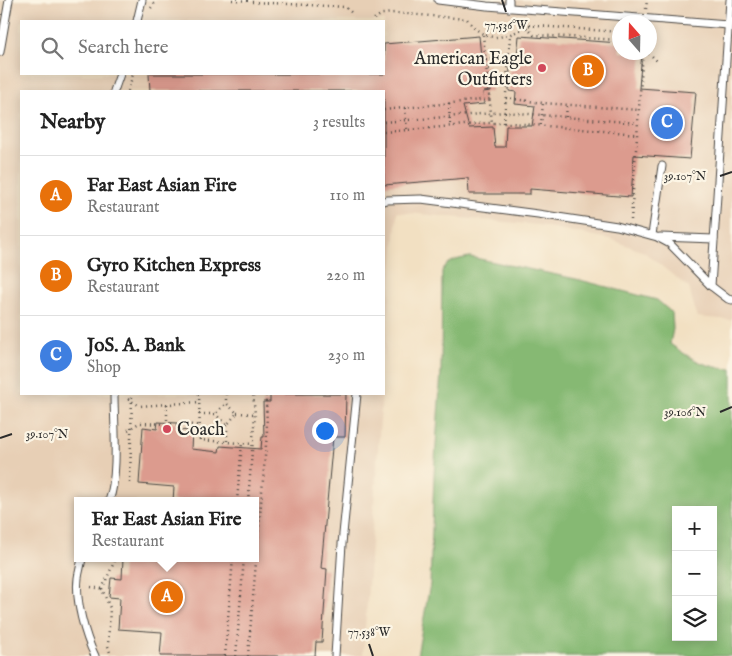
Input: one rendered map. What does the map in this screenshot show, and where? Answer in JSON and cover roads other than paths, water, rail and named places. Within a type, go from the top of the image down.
[{"type":"lane","points":[[0,52],[10,0]]},
{"type":"lane","points":[[137,20],[142,0]]},
{"type":"lane","points":[[438,0],[509,4],[728,25]]},
{"type":"lane","points":[[711,286],[730,0]]},
{"type":"lane","points":[[114,90],[120,75]]},
{"type":"lane","points":[[655,236],[662,166]]},
{"type":"lane","points":[[385,201],[421,199],[538,214],[633,230],[655,236],[714,239]]},
{"type":"lane","points":[[655,236],[670,244],[711,286],[732,300]]},
{"type":"lane","points":[[110,497],[114,485],[114,395]]},
{"type":"lane","points":[[335,656],[342,544],[357,395]]},
{"type":"lane","points":[[81,562],[78,579],[79,598],[87,633],[95,656]]},
{"type":"place","name":"American Eagle Outfitters","points":[[542,68]]},
{"type":"place","name":"Gyro Kitchen Express","points":[[588,71]]},
{"type":"place","name":"JoS. A. Bank","points":[[667,123]]},
{"type":"place","name":"Coach","points":[[167,429]]},
{"type":"place","name":"Far East Asian Fire","points":[[167,597]]}]
